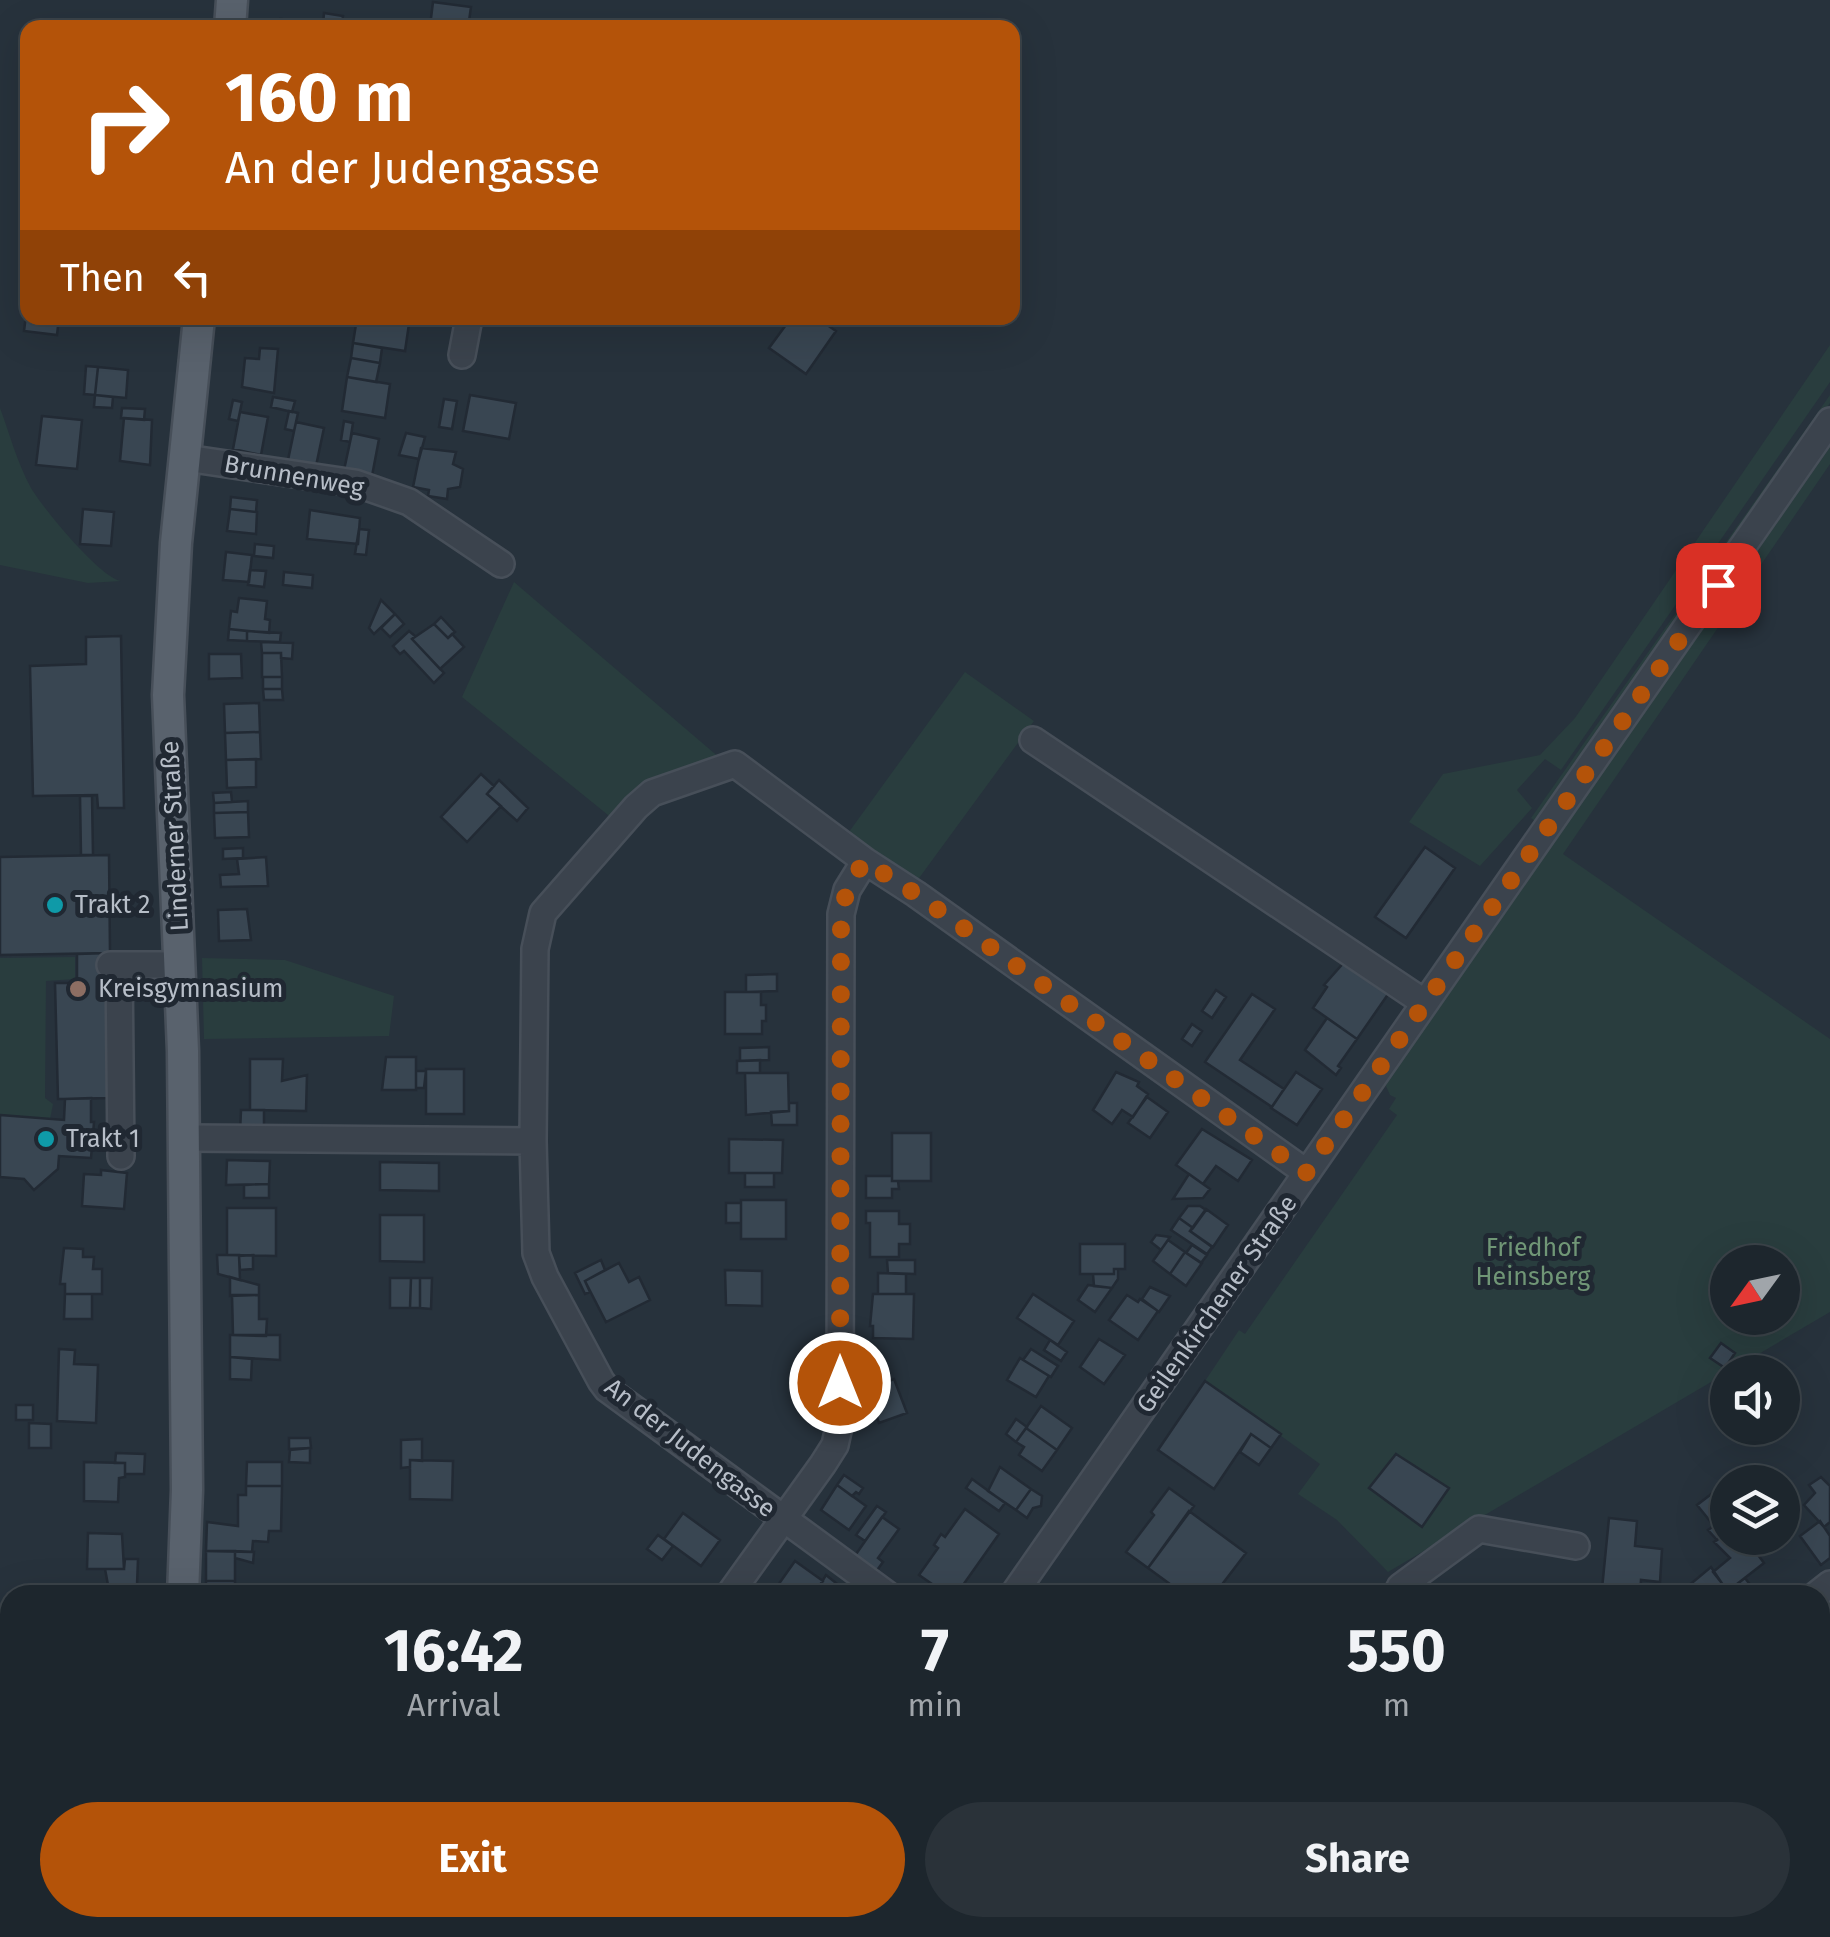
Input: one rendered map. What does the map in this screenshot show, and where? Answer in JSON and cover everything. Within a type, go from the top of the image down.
[{"type":"main road","name":"Linderner Straße","points":[[183,1585],[187,1490],[182,965],[168,694],[176,543],[198,325]]},
{"type":"street","points":[[462,354],[468,325]]},
{"type":"street","name":"Geilenkirchener Straße","points":[[1021,1585],[1830,421]]},
{"type":"street","name":"Brunnenweg","points":[[186,458],[355,484],[409,502],[501,564]]},
{"type":"street","points":[[1033,740],[1425,1003]]},
{"type":"street","name":"An der Judengasse","points":[[874,1585],[606,1390],[536,1253],[533,1141],[538,925],[543,913],[652,793],[735,764],[864,861],[916,894],[1306,1173]]},
{"type":"street","points":[[736,1585],[835,1445],[840,1422],[841,914],[847,890],[864,861]]},
{"type":"street","points":[[120,1156],[115,965],[182,965]]},
{"type":"street","points":[[184,1138],[533,1141]]},
{"type":"street","points":[[1403,1585],[1479,1529],[1576,1546]]},
{"type":"street","points":[[0,1752],[0,1845]]},
{"type":"green space","points":[[1830,345],[1830,382],[1561,770],[1545,759],[1517,790],[1532,808],[1480,866],[1409,822],[1443,774],[1540,755],[1575,718]]},
{"type":"green space","points":[[1830,395],[1830,403],[1535,821],[1531,818]]},
{"type":"green space","points":[[0,408],[37,497],[87,556],[121,581],[88,583],[0,565]]},
{"type":"green space","name":"Friedhof Heinsberg","points":[[1830,447],[1830,464],[1563,854],[1830,1039],[1830,1312],[1800,1330],[1800,1245],[1710,1245],[1710,1335],[1791,1335],[1757,1355],[1710,1355],[1710,1383],[1388,1572],[1337,1520],[1298,1494],[1320,1464],[1205,1381],[1239,1330],[1245,1334],[1397,1115],[1389,1109],[1396,1098],[1386,1086]]},
{"type":"green space","points":[[514,582],[721,759],[644,784],[629,794],[613,819],[462,697]]},
{"type":"green space","points":[[965,672],[1034,721],[914,885],[846,836]]},
{"type":"green space","points":[[75,957],[75,979],[46,981],[45,1098],[53,1104],[50,1119],[0,1114],[0,958]]},
{"type":"green space","points":[[202,958],[285,960],[394,996],[389,1036],[204,1039]]},
{"type":"building","points":[[433,2],[471,7],[469,20],[431,20]]},
{"type":"building","points":[[324,13],[343,16],[342,20],[323,20]]},
{"type":"building","points":[[25,325],[58,325],[57,335],[24,331]]},
{"type":"building","points":[[356,325],[409,325],[405,351],[353,343]]},
{"type":"building","points":[[786,325],[827,325],[836,331],[806,374],[769,348]]},
{"type":"building","points":[[353,343],[382,348],[380,363],[351,358]]},
{"type":"building","points":[[260,348],[278,349],[274,393],[242,387],[245,358],[259,359]]},
{"type":"building","points":[[351,358],[380,363],[376,382],[347,377]]},
{"type":"building","points":[[86,366],[98,367],[95,395],[84,394]]},
{"type":"building","points":[[98,367],[128,370],[126,398],[95,395]]},
{"type":"building","points":[[347,377],[390,384],[385,418],[342,411]]},
{"type":"building","points":[[95,395],[113,397],[112,408],[94,407]]},
{"type":"building","points":[[470,395],[516,403],[509,439],[463,431]]},
{"type":"building","points":[[273,397],[295,401],[292,412],[271,407]]},
{"type":"building","points":[[444,399],[457,401],[452,429],[439,427]]},
{"type":"building","points":[[233,400],[242,402],[238,421],[229,419]]},
{"type":"building","points":[[122,408],[145,409],[144,420],[121,418]]},
{"type":"building","points":[[289,411],[298,413],[294,431],[285,429]]},
{"type":"building","points":[[240,412],[268,417],[261,455],[233,449]]},
{"type":"building","points":[[42,416],[82,420],[77,469],[36,465]]},
{"type":"building","points":[[124,418],[152,420],[150,465],[120,461]]},
{"type":"building","points":[[344,421],[353,423],[350,442],[341,440]]},
{"type":"building","points":[[296,422],[324,428],[316,466],[288,460]]},
{"type":"building","points":[[352,433],[379,439],[372,476],[344,470]]},
{"type":"building","points":[[406,433],[425,437],[419,459],[399,455]]},
{"type":"building","points":[[421,448],[456,452],[453,464],[463,469],[460,487],[448,489],[447,499],[428,496],[429,490],[413,487]]},
{"type":"building","points":[[231,497],[257,500],[256,512],[230,509]]},
{"type":"building","points":[[83,509],[114,512],[111,546],[80,544]]},
{"type":"building","points":[[230,509],[257,512],[256,534],[227,531]]},
{"type":"building","points":[[310,510],[360,518],[358,544],[307,539]]},
{"type":"building","points":[[359,529],[369,530],[366,555],[355,554]]},
{"type":"building","points":[[255,544],[274,546],[273,558],[254,556]]},
{"type":"building","points":[[226,552],[252,555],[249,582],[223,580]]},
{"type":"building","points":[[250,570],[266,571],[264,587],[248,585]]},
{"type":"building","points":[[284,572],[313,575],[312,588],[283,585]]},
{"type":"building","points":[[239,598],[267,601],[265,619],[270,620],[269,633],[229,629],[231,611],[237,612]]},
{"type":"building","points":[[381,600],[395,614],[374,634],[369,628]]},
{"type":"building","points":[[395,614],[404,624],[390,637],[381,628]]},
{"type":"building","points":[[441,617],[455,632],[448,638],[434,624]]},
{"type":"building","points":[[434,624],[448,638],[452,634],[464,647],[440,669],[412,639]]},
{"type":"building","points":[[229,629],[247,631],[247,641],[228,640]]},
{"type":"building","points":[[247,631],[281,633],[280,642],[247,641]]},
{"type":"building","points":[[409,631],[444,673],[434,683],[404,651],[400,654],[393,646]]},
{"type":"building","points":[[121,636],[124,808],[98,808],[97,795],[33,796],[30,666],[86,664],[86,637]]},
{"type":"building","points":[[261,642],[293,643],[292,659],[281,658],[281,653],[262,653]]},
{"type":"building","points":[[262,653],[281,653],[282,677],[262,677]]},
{"type":"building","points":[[209,654],[241,654],[242,678],[209,679]]},
{"type":"building","points":[[263,677],[282,677],[282,689],[263,689]]},
{"type":"building","points":[[263,689],[282,689],[283,700],[264,700]]},
{"type":"building","points":[[259,703],[260,732],[225,733],[224,704]]},
{"type":"building","points":[[260,732],[261,759],[226,760],[225,733]]},
{"type":"building","points":[[256,759],[256,787],[227,788],[226,760]]},
{"type":"building","points":[[481,774],[494,786],[487,794],[501,806],[467,842],[441,817]]},
{"type":"building","points":[[499,780],[528,808],[517,821],[487,794]]},
{"type":"building","points":[[231,792],[232,802],[214,803],[213,793]]},
{"type":"building","points":[[80,796],[92,796],[93,855],[81,855]]},
{"type":"building","points":[[248,801],[248,812],[214,813],[214,803]]},
{"type":"building","points":[[248,812],[249,837],[215,838],[214,813]]},
{"type":"building","points":[[1425,847],[1455,868],[1406,938],[1375,917]]},
{"type":"building","points":[[243,848],[243,858],[223,859],[223,849]]},
{"type":"building","name":"Trakt 2","points":[[109,855],[110,953],[0,955],[0,857]]},
{"type":"building","points":[[266,857],[268,886],[221,887],[220,875],[239,874],[237,859]]},
{"type":"building","points":[[247,909],[251,940],[219,941],[218,910]]},
{"type":"building","points":[[110,953],[112,1098],[58,1099],[55,983],[77,983],[77,954]]},
{"type":"building","points":[[1347,959],[1391,990],[1357,1039],[1313,1008],[1327,987],[1324,985]]},
{"type":"building","points":[[777,974],[777,991],[746,992],[746,975]]},
{"type":"building","points":[[1216,990],[1226,997],[1212,1018],[1202,1011]]},
{"type":"building","points":[[725,992],[761,992],[761,1005],[766,1005],[762,1034],[725,1034]]},
{"type":"building","points":[[1252,994],[1275,1009],[1240,1060],[1284,1089],[1272,1107],[1205,1062]]},
{"type":"building","points":[[1327,1018],[1357,1039],[1336,1075],[1305,1050]]},
{"type":"building","points":[[1192,1024],[1202,1031],[1192,1046],[1182,1039]]},
{"type":"building","points":[[769,1047],[769,1060],[740,1061],[740,1048]]},
{"type":"building","points":[[386,1057],[416,1057],[416,1090],[382,1090]]},
{"type":"building","points":[[250,1059],[283,1059],[282,1081],[307,1075],[306,1111],[250,1110]]},
{"type":"building","points":[[760,1060],[760,1073],[737,1073],[737,1061]]},
{"type":"building","points":[[426,1069],[464,1069],[464,1114],[426,1114]]},
{"type":"building","points":[[416,1071],[426,1071],[424,1088],[416,1088]]},
{"type":"building","points":[[1116,1072],[1139,1082],[1137,1086],[1148,1094],[1133,1117],[1122,1110],[1112,1124],[1093,1110]]},
{"type":"building","points":[[1296,1072],[1322,1089],[1297,1125],[1271,1108]]},
{"type":"building","points":[[745,1073],[788,1073],[789,1111],[746,1115]]},
{"type":"building","points":[[1147,1097],[1168,1112],[1150,1138],[1128,1123]]},
{"type":"building","name":"Trakt 1","points":[[91,1098],[91,1158],[59,1156],[58,1169],[34,1190],[24,1179],[0,1177],[0,1115],[64,1120],[65,1099]]},
{"type":"building","points":[[789,1103],[797,1103],[797,1125],[772,1125],[771,1112],[789,1111]]},
{"type":"building","points":[[241,1110],[264,1110],[264,1133],[240,1133]]},
{"type":"building","points":[[1202,1129],[1252,1160],[1238,1181],[1216,1166],[1203,1184],[1176,1165]]},
{"type":"building","points":[[892,1133],[931,1133],[931,1181],[892,1181]]},
{"type":"building","points":[[729,1139],[783,1140],[782,1173],[729,1173]]},
{"type":"building","points":[[227,1160],[270,1161],[269,1184],[226,1185]]},
{"type":"building","points":[[380,1162],[439,1163],[439,1191],[380,1190]]},
{"type":"building","points":[[101,1170],[127,1173],[124,1209],[82,1206],[84,1174],[101,1175]]},
{"type":"building","points":[[745,1173],[774,1173],[774,1187],[745,1187]]},
{"type":"building","points":[[1189,1174],[1210,1189],[1203,1198],[1173,1199]]},
{"type":"building","points":[[866,1176],[892,1176],[899,1189],[892,1189],[892,1198],[866,1198]]},
{"type":"building","points":[[269,1184],[269,1198],[244,1198],[244,1185]]},
{"type":"building","points":[[741,1200],[786,1200],[786,1239],[741,1239]]},
{"type":"building","points":[[726,1203],[741,1203],[741,1223],[726,1223]]},
{"type":"building","points":[[1188,1206],[1206,1210],[1193,1228],[1179,1218]]},
{"type":"building","points":[[227,1208],[276,1208],[276,1256],[227,1255]]},
{"type":"building","points":[[1206,1209],[1228,1225],[1213,1247],[1190,1231]]},
{"type":"building","points":[[866,1211],[899,1211],[899,1224],[910,1224],[910,1244],[899,1244],[899,1257],[870,1257]]},
{"type":"building","points":[[380,1215],[424,1215],[424,1262],[380,1261]]},
{"type":"building","points":[[1179,1218],[1212,1247],[1207,1254],[1171,1230]]},
{"type":"building","points":[[1156,1235],[1170,1237],[1161,1250],[1151,1242]]},
{"type":"building","points":[[1168,1240],[1185,1252],[1170,1274],[1153,1261]]},
{"type":"building","points":[[1080,1244],[1125,1244],[1125,1269],[1114,1269],[1114,1274],[1080,1274]]},
{"type":"building","points":[[1192,1245],[1207,1255],[1201,1263],[1186,1253]]},
{"type":"building","points":[[64,1248],[83,1249],[83,1257],[94,1257],[93,1269],[102,1269],[102,1294],[65,1294],[65,1284],[60,1284]]},
{"type":"building","points":[[1185,1252],[1202,1263],[1186,1286],[1170,1274]]},
{"type":"building","points":[[217,1255],[239,1255],[240,1280],[218,1274]]},
{"type":"building","points":[[253,1255],[253,1269],[240,1270],[239,1256]]},
{"type":"building","points":[[601,1260],[605,1270],[585,1281],[590,1292],[585,1294],[575,1273]]},
{"type":"building","points":[[887,1260],[915,1260],[915,1274],[888,1273]]},
{"type":"building","points":[[619,1263],[629,1282],[639,1277],[650,1300],[606,1322],[585,1281]]},
{"type":"building","points":[[1114,1269],[1118,1269],[1118,1279],[1112,1288],[1094,1286],[1093,1274],[1114,1274]]},
{"type":"building","points":[[725,1270],[762,1271],[762,1306],[726,1305]]},
{"type":"building","points":[[878,1273],[906,1274],[906,1294],[878,1294]]},
{"type":"building","points":[[230,1277],[259,1285],[259,1295],[230,1296]]},
{"type":"building","points":[[390,1278],[411,1278],[410,1308],[390,1308]]},
{"type":"building","points":[[411,1278],[420,1278],[420,1308],[410,1308]]},
{"type":"building","points":[[420,1278],[432,1278],[431,1309],[420,1308]]},
{"type":"building","points":[[1088,1285],[1112,1288],[1095,1312],[1078,1300]]},
{"type":"building","points":[[1150,1287],[1170,1296],[1159,1312],[1142,1299]]},
{"type":"building","points":[[65,1294],[92,1294],[92,1319],[64,1319]]},
{"type":"building","points":[[873,1294],[914,1294],[913,1339],[873,1338]]},
{"type":"building","points":[[1033,1294],[1074,1321],[1058,1345],[1017,1318]]},
{"type":"building","points":[[232,1295],[259,1295],[259,1319],[267,1319],[266,1336],[233,1335]]},
{"type":"building","points":[[1127,1295],[1158,1311],[1138,1340],[1109,1320]]},
{"type":"building","points":[[230,1335],[280,1335],[280,1360],[230,1357]]},
{"type":"building","points":[[1099,1339],[1125,1355],[1104,1384],[1080,1367]]},
{"type":"building","points":[[1050,1340],[1067,1352],[1061,1361],[1044,1350]]},
{"type":"building","points":[[1721,1343],[1735,1353],[1734,1355],[1712,1355]]},
{"type":"building","points":[[59,1349],[75,1350],[74,1364],[98,1365],[96,1423],[57,1421]]},
{"type":"building","points":[[1031,1349],[1058,1366],[1051,1377],[1023,1360]]},
{"type":"building","points":[[230,1357],[252,1359],[251,1380],[230,1379]]},
{"type":"building","points":[[1020,1358],[1049,1376],[1036,1397],[1007,1380]]},
{"type":"building","points":[[894,1379],[907,1413],[879,1423],[867,1389]]},
{"type":"building","points":[[1205,1381],[1281,1434],[1271,1448],[1251,1434],[1214,1489],[1158,1450]]},
{"type":"building","points":[[16,1405],[33,1405],[33,1420],[16,1420]]},
{"type":"building","points":[[1041,1406],[1072,1428],[1057,1450],[1026,1428]]},
{"type":"building","points":[[1016,1419],[1027,1427],[1016,1442],[1006,1434]]},
{"type":"building","points":[[29,1423],[51,1424],[51,1448],[29,1448]]},
{"type":"building","points":[[1026,1428],[1057,1450],[1042,1471],[1019,1455],[1024,1447],[1016,1442]]},
{"type":"building","points":[[1251,1434],[1271,1448],[1259,1465],[1240,1452]]},
{"type":"building","points":[[289,1438],[310,1438],[311,1448],[289,1449]]},
{"type":"building","points":[[422,1439],[422,1461],[410,1460],[410,1467],[401,1468],[401,1440]]},
{"type":"building","points":[[310,1448],[310,1463],[289,1462],[290,1450]]},
{"type":"building","points":[[116,1453],[145,1454],[144,1474],[125,1474],[125,1463],[115,1463]]},
{"type":"building","points":[[1396,1454],[1449,1488],[1422,1527],[1369,1488]]},
{"type":"building","points":[[410,1460],[453,1461],[452,1500],[410,1499]]},
{"type":"building","points":[[84,1462],[125,1463],[125,1477],[119,1478],[118,1502],[84,1501]]},
{"type":"building","points":[[247,1462],[282,1462],[282,1486],[246,1486]]},
{"type":"building","points":[[1000,1467],[1031,1489],[1016,1510],[988,1491]]},
{"type":"building","points":[[844,1475],[863,1488],[859,1494],[852,1496],[837,1485]]},
{"type":"building","points":[[1821,1477],[1830,1486],[1830,1522],[1824,1527],[1804,1505],[1815,1493],[1809,1485]]},
{"type":"building","points":[[972,1479],[1005,1503],[999,1511],[966,1488]]},
{"type":"building","points":[[837,1485],[866,1506],[849,1530],[821,1510]]},
{"type":"building","points":[[246,1486],[282,1486],[281,1531],[269,1531],[268,1542],[253,1541],[252,1552],[206,1551],[207,1522],[238,1526],[238,1495],[246,1495]]},
{"type":"building","points":[[1169,1488],[1194,1506],[1148,1568],[1126,1552]]},
{"type":"building","points":[[1031,1489],[1042,1496],[1041,1506],[1033,1508],[1027,1518],[1016,1510]]},
{"type":"building","points":[[1710,1495],[1710,1521],[1697,1505]]},
{"type":"building","points":[[877,1506],[886,1512],[865,1541],[856,1535]]},
{"type":"building","points":[[965,1509],[999,1534],[963,1585],[934,1585],[919,1575],[938,1548],[934,1545],[941,1534],[945,1537]]},
{"type":"building","points":[[1189,1511],[1246,1553],[1222,1585],[1171,1585],[1148,1568]]},
{"type":"building","points":[[683,1513],[720,1540],[701,1566],[664,1539]]},
{"type":"building","points":[[882,1517],[899,1529],[878,1558],[883,1562],[875,1573],[854,1557]]},
{"type":"building","points":[[1609,1518],[1637,1521],[1635,1546],[1662,1549],[1660,1582],[1602,1585]]},
{"type":"building","points":[[1820,1521],[1830,1536],[1830,1558],[1821,1565],[1800,1536]]},
{"type":"building","points":[[88,1533],[122,1534],[124,1569],[87,1569]]},
{"type":"building","points":[[658,1535],[673,1546],[662,1560],[647,1549]]},
{"type":"building","points":[[206,1551],[235,1551],[235,1581],[206,1581]]},
{"type":"building","points":[[235,1551],[254,1552],[253,1563],[235,1558]]},
{"type":"building","points":[[1727,1555],[1758,1555],[1764,1563],[1736,1585],[1723,1585],[1713,1572],[1730,1558]]},
{"type":"building","points":[[125,1559],[138,1559],[137,1585],[108,1585],[105,1569],[124,1569]]},
{"type":"building","points":[[795,1561],[823,1581],[820,1585],[778,1585]]},
{"type":"building","points":[[1711,1567],[1723,1585],[1689,1585]]},
{"type":"building","points":[[826,1575],[836,1583],[835,1585],[820,1585]]},
{"type":"building","points":[[206,1581],[235,1581],[235,1585],[206,1585]]},
{"type":"place","name":"Trakt 2","points":[[55,905]]},
{"type":"place","name":"Kreisgymnasium","points":[[78,989]]},
{"type":"place","name":"Trakt 1","points":[[46,1139]]},
{"type":"route","points":[[840,1383],[841,914],[847,890],[864,861],[916,894],[1306,1173],[1718,585]]}]
